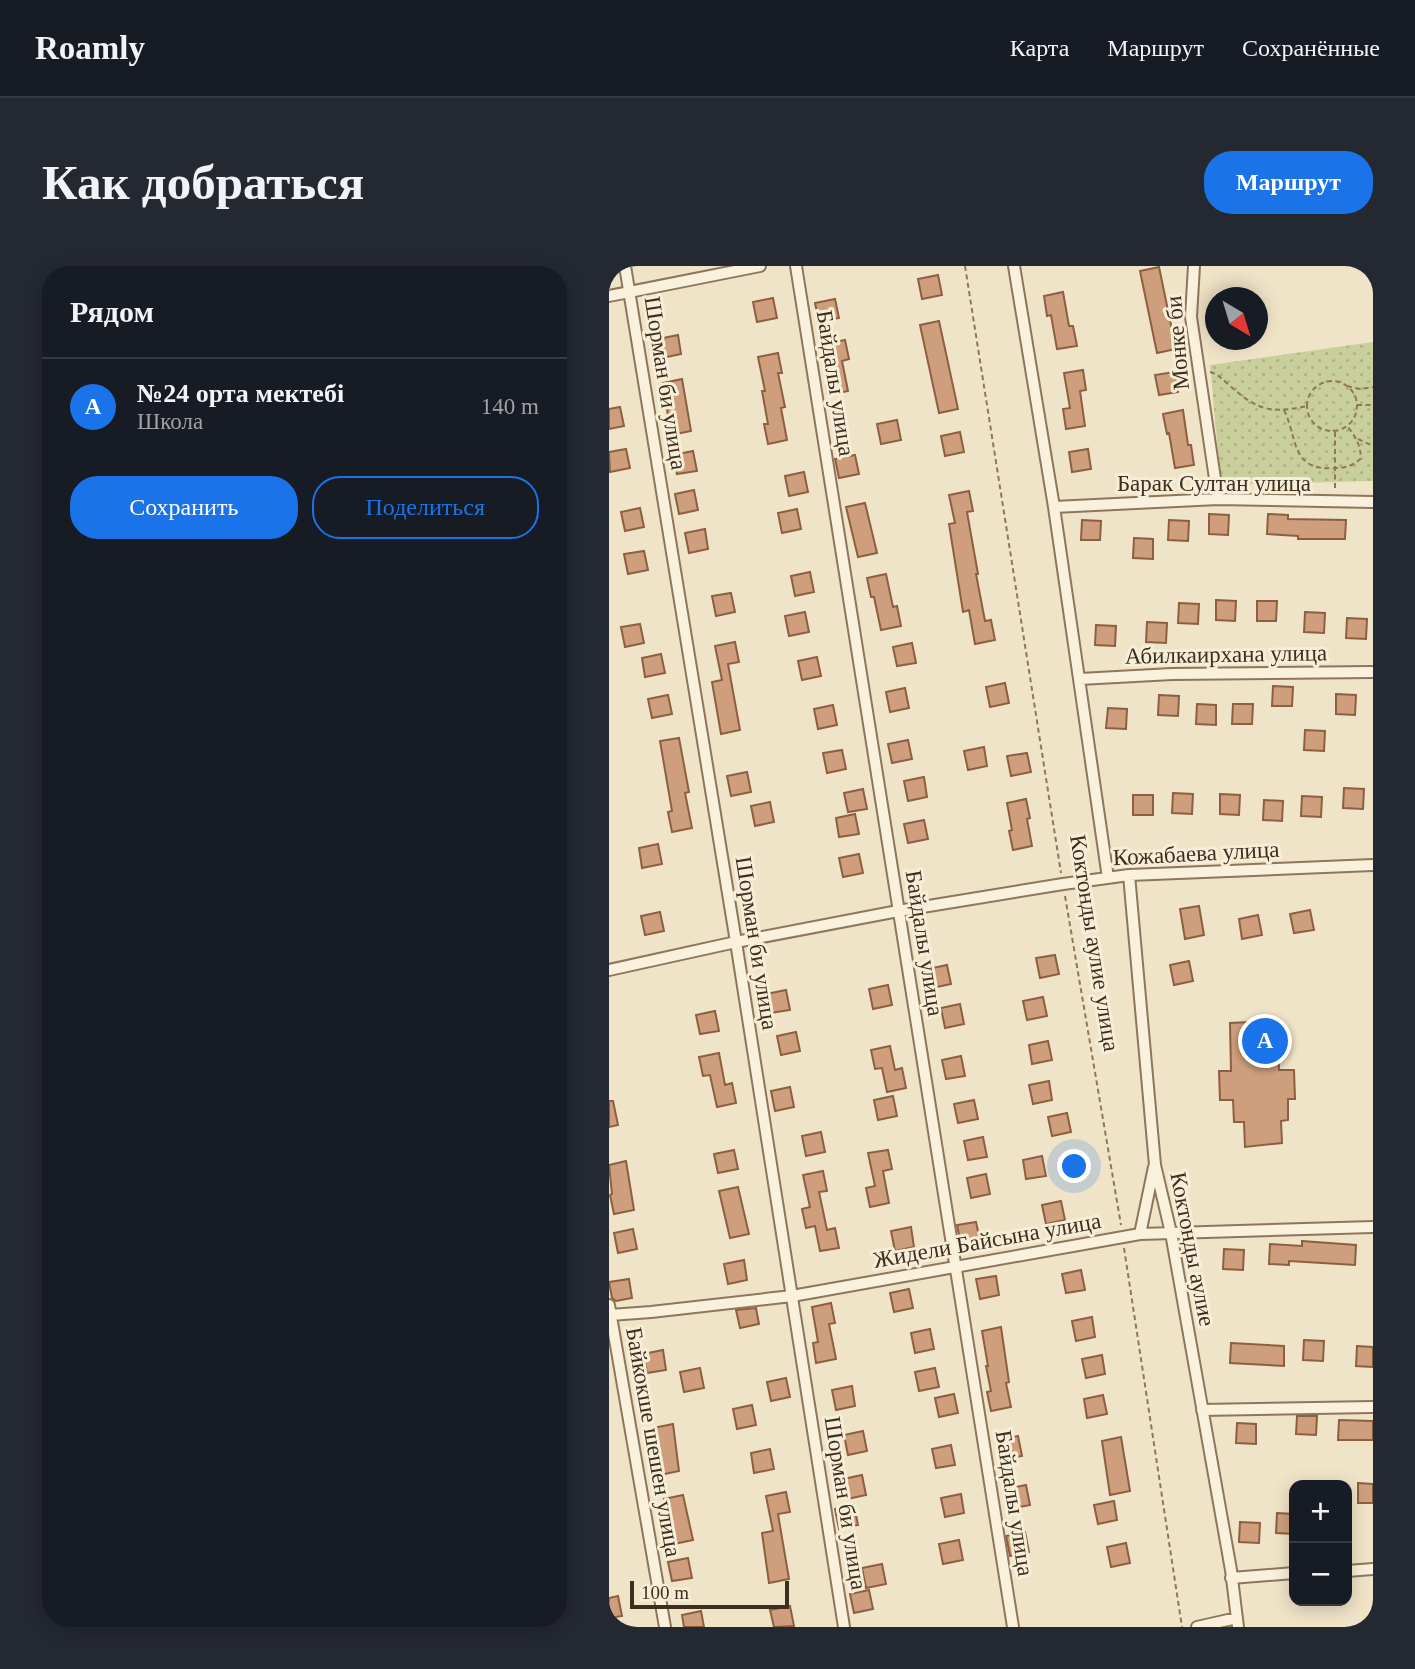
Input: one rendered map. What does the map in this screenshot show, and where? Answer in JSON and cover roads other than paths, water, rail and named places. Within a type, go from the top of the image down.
[{"type":"street","name":"Шорман би улица","points":[[625,266],[736,942],[844,1627]]},
{"type":"street","points":[[609,296],[760,266]]},
{"type":"street","name":"Байдалы улица","points":[[796,266],[1013,1627]]},
{"type":"street","points":[[1014,266],[1055,507],[1108,878]]},
{"type":"street","name":"Монке би","points":[[1194,266],[1191,317],[1219,499]]},
{"type":"street","name":"Барак Султан улица","points":[[1055,507],[1219,499],[1373,502]]},
{"type":"street","name":"Абилкаирхана улица","points":[[1080,679],[1172,674],[1373,672]]},
{"type":"street","name":"Кожабаева улица","points":[[609,970],[898,911],[1063,884],[1129,875],[1373,865]]},
{"type":"street","name":"Коктонды аулие","points":[[1129,875],[1155,1165],[1171,1233],[1238,1623]]},
{"type":"street","points":[[1140,1234],[1155,1165]]},
{"type":"street","name":"Жидели Байсына улица","points":[[610,1310],[652,1312],[792,1296],[1140,1234],[1373,1227]]},
{"type":"street","name":"Байкокше шешен улица","points":[[610,1310],[665,1627]]},
{"type":"street","points":[[1202,1410],[1373,1407]]},
{"type":"street","points":[[1352,1571],[1373,1569]]},
{"type":"street","points":[[1231,1578],[1289,1573]]},
{"type":"street","points":[[1197,1627],[1238,1623]]},
{"type":"place","name":"№24 орта мектебі","points":[[1265,1041]]}]
